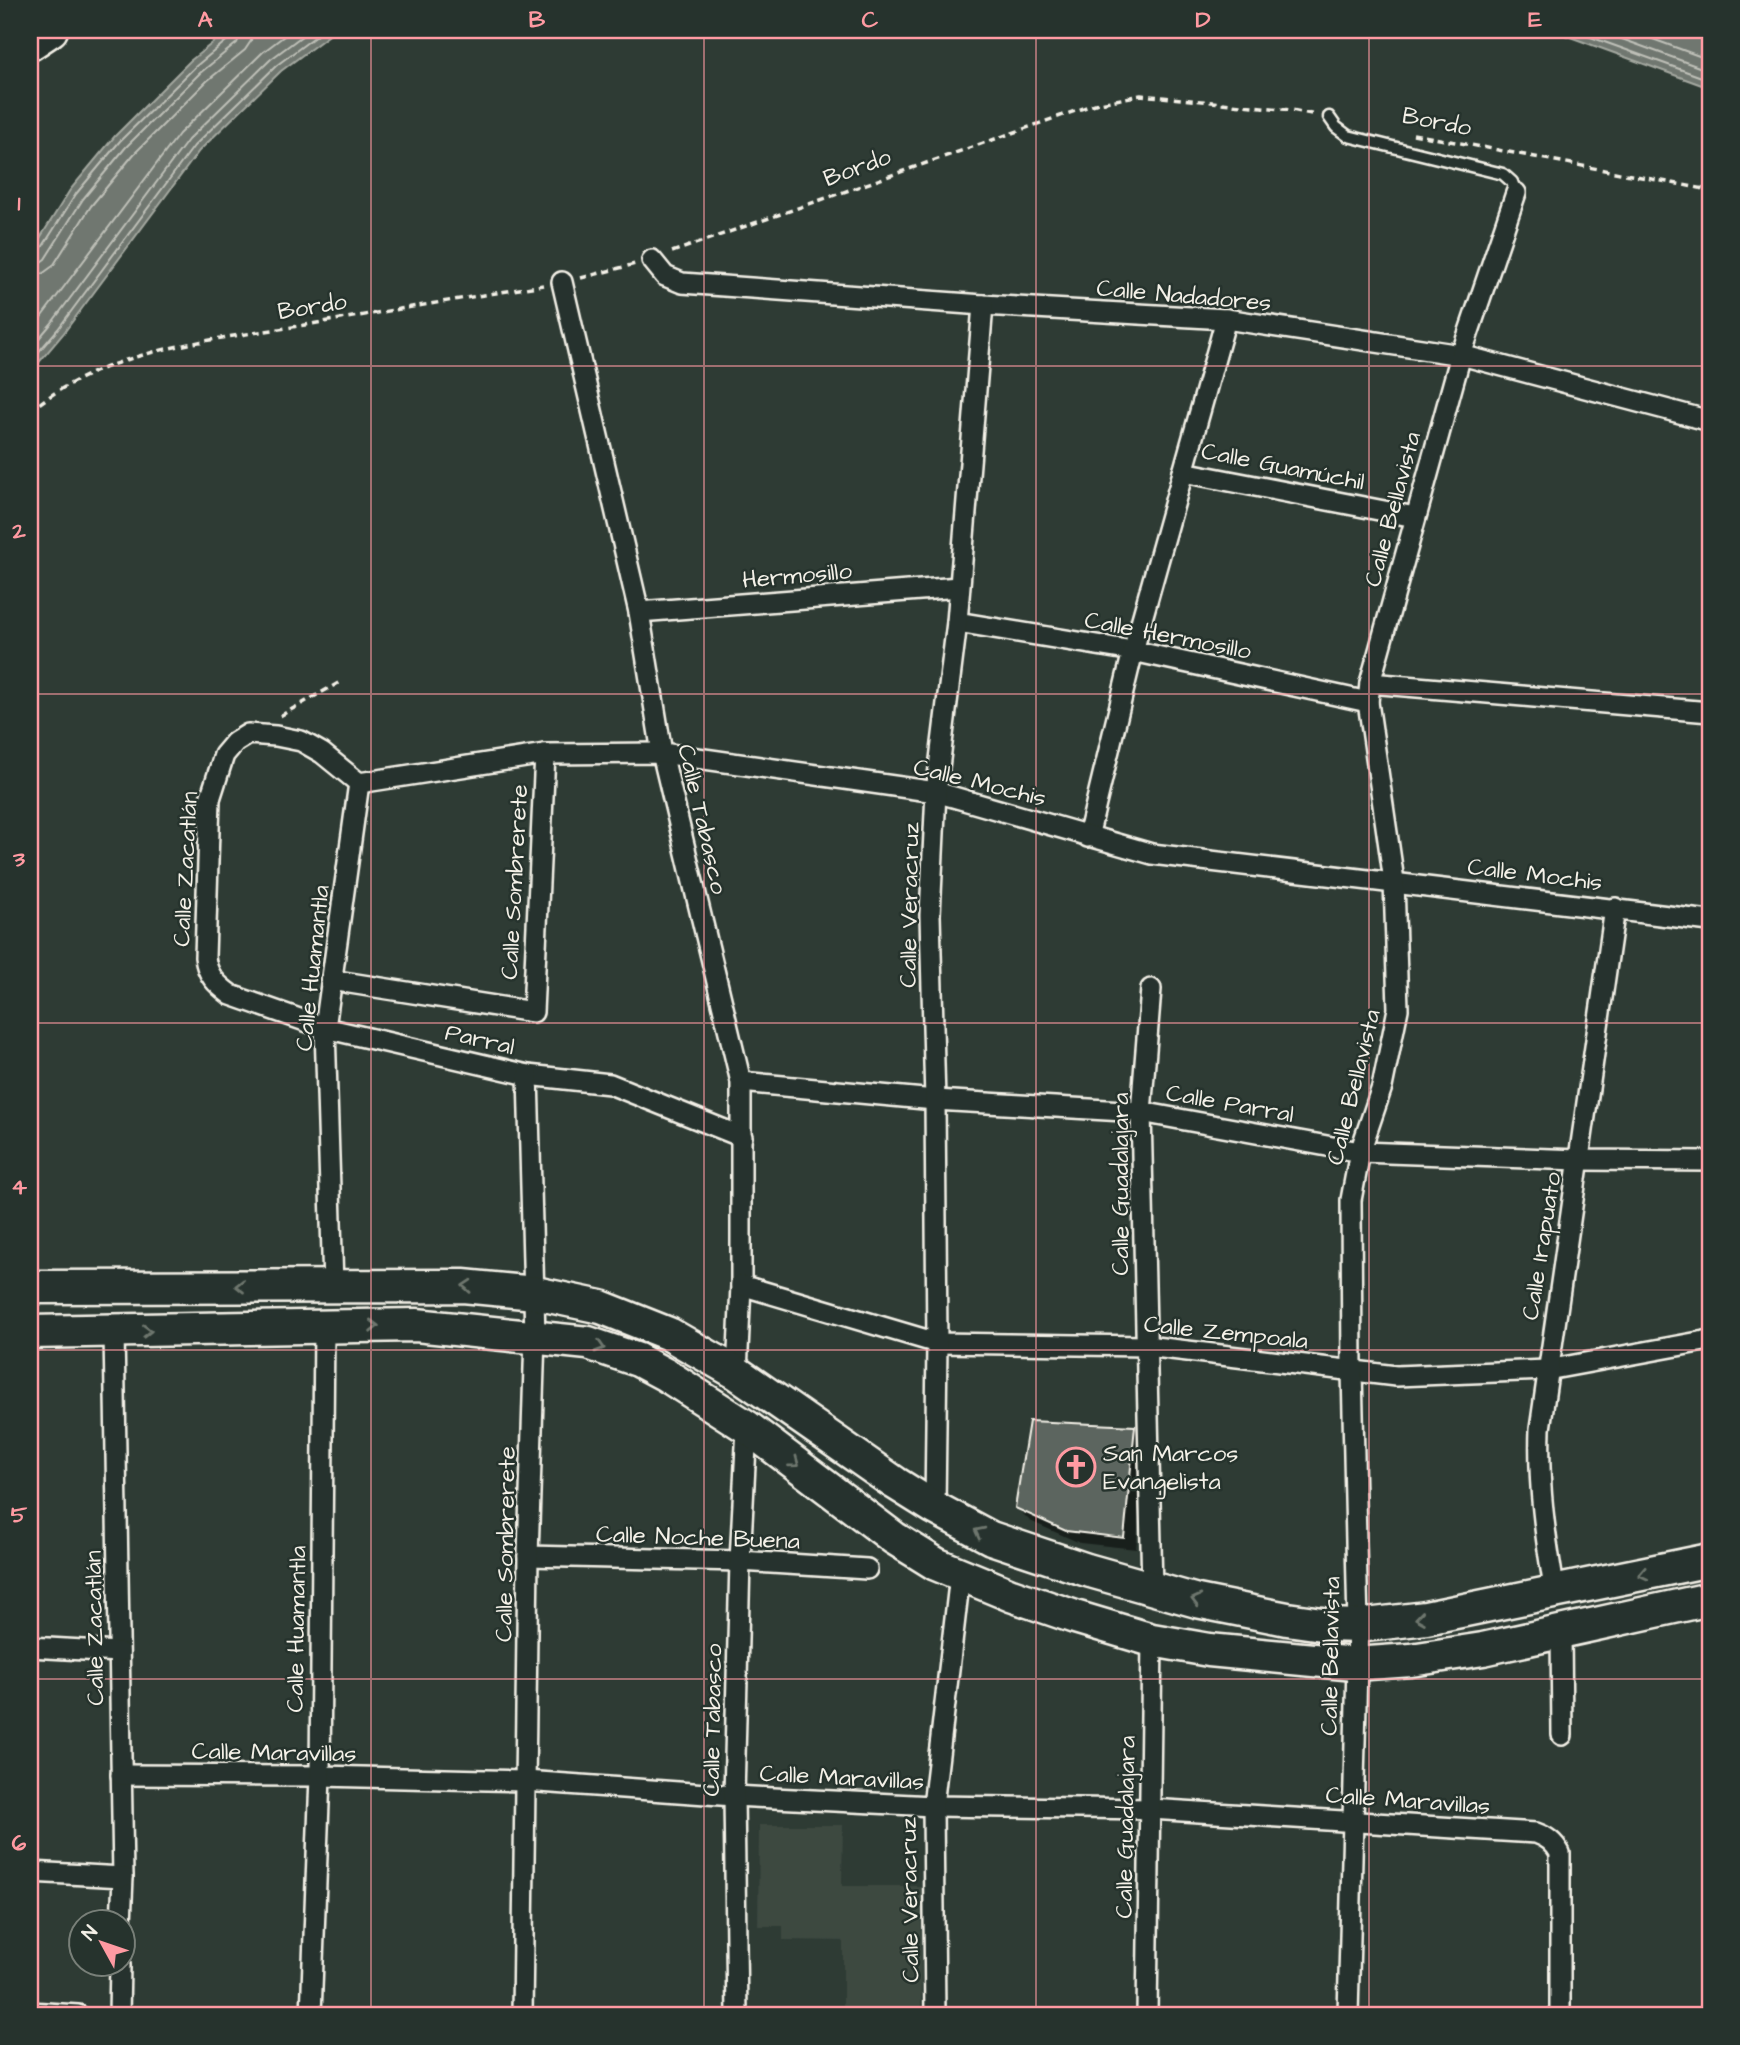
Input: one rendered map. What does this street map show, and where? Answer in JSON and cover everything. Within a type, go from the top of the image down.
[{"type":"main road","points":[[30,44],[51,30]]},
{"type":"main road","points":[[30,1287],[463,1286],[535,1293],[601,1307],[669,1334],[737,1373],[935,1508],[1001,1541],[1087,1570],[1197,1601],[1265,1615],[1329,1625],[1358,1626],[1426,1618],[1710,1560]]},
{"type":"main road","points":[[30,1332],[416,1325],[588,1343],[638,1360],[747,1427],[894,1538],[936,1564],[1075,1617],[1153,1640],[1209,1650],[1355,1664],[1411,1660],[1483,1649],[1710,1599]]},
{"type":"street","name":"Calle Bellavista","points":[[1348,2015],[1358,1626],[1351,1200],[1360,1152],[1382,1087],[1398,1009],[1394,881],[1369,692],[1461,355],[1516,193]]},
{"type":"street","name":"Calle Nadadores","points":[[652,260],[665,275],[682,283],[1226,319],[1461,355],[1710,422]]},
{"type":"street","name":"Calle Tabasco","points":[[562,282],[639,612],[662,752],[741,1082],[741,1286],[737,1373]]},
{"type":"street","name":"Calle Veracruz","points":[[935,1508],[935,1100],[930,915],[936,792],[957,622],[983,305]]},
{"type":"street","points":[[1088,837],[1133,652],[1226,319]]},
{"type":"street","name":"Calle Guamúchil","points":[[1183,472],[1415,517]]},
{"type":"street","name":"Hermosillo","points":[[639,612],[958,587]]},
{"type":"street","name":"Calle Hermosillo","points":[[957,622],[1369,692],[1710,712]]},
{"type":"street","points":[[248,734],[302,741],[322,753],[359,783]]},
{"type":"street","name":"Calle Zacatlán","points":[[211,978],[206,969],[205,957],[210,799],[224,755],[234,742],[248,734]]},
{"type":"street","name":"Calle Mochis","points":[[359,783],[545,754],[662,752],[936,792],[1152,853],[1710,921]]},
{"type":"street","name":"Calle Sombrerete","points":[[331,980],[533,1012],[545,754]]},
{"type":"street","name":"Calle Huamantla","points":[[333,1285],[325,1028],[359,783]]},
{"type":"street","name":"Calle Irapuato","points":[[1555,1592],[1542,1522],[1538,1468],[1540,1429],[1615,908]]},
{"type":"street","name":"Parral","points":[[211,978],[231,995],[325,1028],[528,1075],[610,1084],[742,1137]]},
{"type":"street","name":"Calle Guadalajara","points":[[1151,989],[1141,1112],[1152,1588]]},
{"type":"street","name":"Calle Sombrerete","points":[[522,2015],[528,1556],[536,1336],[528,1075]]},
{"type":"street","name":"Calle Parral","points":[[741,1082],[935,1100],[1141,1112],[1360,1152],[1580,1160],[1710,1161]]},
{"type":"street","name":"Calle Zempoala","points":[[741,1286],[937,1343],[1146,1346],[1396,1376],[1547,1370],[1710,1340]]},
{"type":"street","name":"Calle Huamantla","points":[[312,2015],[320,1776],[324,1327]]},
{"type":"street","name":"Calle Zacatlán","points":[[114,1332],[122,1909]]},
{"type":"street","name":"Calle Tabasco","points":[[737,2015],[734,1796],[740,1561],[747,1427]]},
{"type":"street","name":"Calle Noche Buena","points":[[528,1556],[740,1561],[867,1569]]},
{"type":"street","name":"Calle Veracruz","points":[[935,2015],[933,1806],[960,1575]]},
{"type":"street","points":[[1561,1632],[1562,1735]]},
{"type":"street","name":"Calle Guadalajara","points":[[1147,2015],[1153,1640]]},
{"type":"street","points":[[30,1647],[119,1652]]},
{"type":"street","name":"Calle Maravillas","points":[[121,1775],[525,1781],[734,1796],[933,1806],[1150,1809],[1536,1833],[1546,1836],[1556,1844],[1560,1853],[1560,2015]]},
{"type":"street","points":[[30,1872],[123,1877]]},
{"type":"street","points":[[119,2015],[120,1979]]},
{"type":"street","points":[[30,2012],[78,2015]]},
{"type":"lane","points":[[1329,117],[1336,127],[1348,136],[1503,174],[1512,182],[1516,193]]},
{"type":"path","name":"Bordo","points":[[30,411],[49,395],[92,373],[171,348],[562,282],[652,260],[951,152],[1095,104],[1141,95],[1292,110],[1329,117]]},
{"type":"path","name":"Bordo","points":[[1407,133],[1710,190]]},
{"type":"path","points":[[248,734],[340,682]]},
{"type":"shaded area","points":[[759,1825],[843,1825],[842,1886],[922,1886],[921,2015],[843,2015],[843,1941],[783,1940],[783,1926],[758,1926]]},
{"type":"water","points":[[229,30],[336,30],[281,71],[199,151],[63,334],[30,373],[30,254],[70,190],[115,136],[190,61]]},
{"type":"water","points":[[1551,30],[1710,30],[1710,88]]},
{"type":"building","name":"San Marcos Evangelista","points":[[1029,1421],[1135,1426],[1124,1538],[1066,1531],[1015,1508]]},
{"type":"place","name":"San Marcos Evangelista","points":[[1076,1467]]}]
